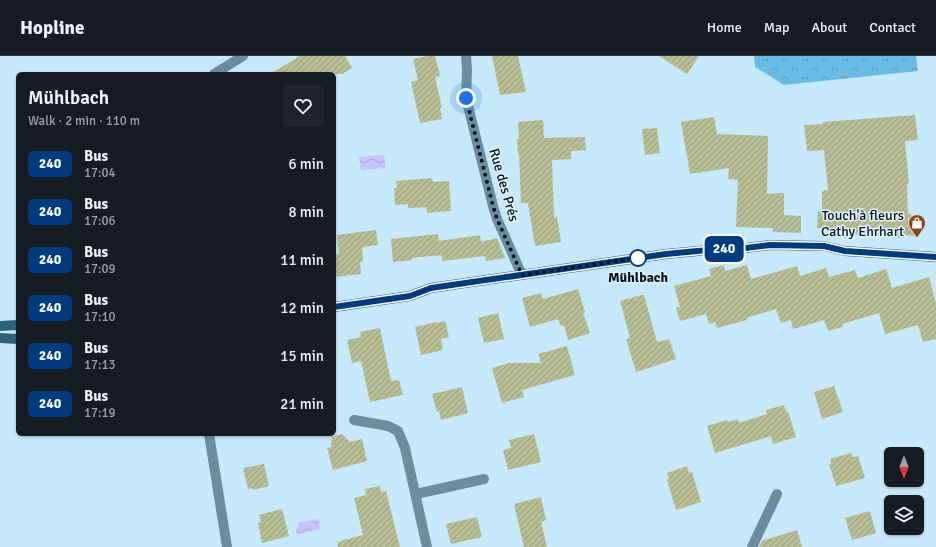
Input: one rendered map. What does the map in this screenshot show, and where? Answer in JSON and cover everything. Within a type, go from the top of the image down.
[{"type":"street","points":[[217,72],[243,56]]},
{"type":"street","name":"Rue des Prés","points":[[466,56],[466,98],[493,206],[522,275]]},
{"type":"street","points":[[336,307],[410,296],[431,288],[666,254],[708,250],[738,249],[770,245],[824,246],[845,251],[936,257]]},
{"type":"street","points":[[0,326],[16,325]]},
{"type":"street","points":[[0,338],[16,339]]},
{"type":"street","points":[[354,420],[388,426],[398,431],[405,448],[427,547]]},
{"type":"street","points":[[209,436],[227,547]]},
{"type":"street","points":[[416,494],[484,479]]},
{"type":"street","points":[[752,547],[777,494]]},
{"type":"green space","points":[[754,56],[916,56],[918,71],[784,85],[755,67]]},
{"type":"water","points":[[384,155],[386,168],[361,170],[359,157]]},
{"type":"water","points":[[319,519],[320,529],[297,534],[296,529],[299,526],[298,523]]},
{"type":"building","points":[[300,56],[345,56],[352,68],[342,74],[336,74],[336,72],[273,72]]},
{"type":"building","points":[[435,56],[440,76],[435,77],[442,108],[440,108],[442,119],[420,123],[411,82],[418,80],[413,59]]},
{"type":"building","points":[[492,56],[518,56],[526,92],[500,95]]},
{"type":"building","points":[[659,56],[699,56],[687,74]]},
{"type":"building","points":[[915,115],[918,140],[905,141],[909,184],[907,184],[908,214],[911,214],[911,218],[919,218],[918,236],[904,235],[904,238],[849,234],[849,229],[817,228],[818,211],[822,211],[822,191],[828,190],[824,150],[807,151],[804,125],[823,124],[823,122]]},
{"type":"building","points":[[714,117],[717,134],[768,136],[767,194],[784,193],[784,215],[801,216],[801,233],[773,232],[773,228],[736,227],[738,180],[728,179],[729,168],[690,174],[681,122]]},
{"type":"building","points":[[543,120],[544,138],[585,137],[586,150],[571,151],[571,159],[552,160],[554,218],[557,217],[561,242],[535,246],[528,203],[521,203],[517,139],[519,139],[518,122]]},
{"type":"building","points":[[657,128],[660,153],[645,155],[642,129]]},
{"type":"building","points":[[432,178],[433,182],[449,181],[451,211],[427,213],[426,207],[408,208],[408,204],[395,205],[394,188],[397,188],[396,181]]},
{"type":"building","points":[[376,230],[378,245],[362,247],[363,261],[360,262],[361,274],[336,277],[336,254],[339,254],[337,235]]},
{"type":"building","points":[[438,234],[439,241],[480,235],[481,242],[497,238],[505,258],[486,261],[485,256],[442,261],[442,255],[412,258],[412,260],[393,262],[391,239]]},
{"type":"building","points":[[724,265],[725,271],[747,265],[751,279],[797,266],[800,276],[826,268],[829,277],[855,270],[858,278],[886,269],[892,288],[929,277],[936,303],[936,339],[923,342],[918,325],[885,334],[879,313],[842,324],[843,327],[828,331],[824,320],[793,329],[791,320],[781,323],[776,309],[746,318],[747,320],[717,328],[715,322],[709,324],[706,314],[680,321],[676,308],[680,307],[674,286],[711,276],[709,269]]},
{"type":"building","points":[[578,289],[585,312],[583,313],[590,333],[568,340],[564,325],[561,326],[558,319],[530,327],[522,298],[541,293],[543,299]]},
{"type":"building","points":[[644,295],[657,342],[669,339],[676,359],[636,372],[626,339],[630,338],[620,301]]},
{"type":"building","points":[[498,313],[504,339],[484,343],[478,318]]},
{"type":"building","points":[[445,321],[449,337],[441,339],[443,350],[421,355],[415,327]]},
{"type":"building","points":[[380,328],[391,381],[399,380],[403,395],[370,402],[361,361],[352,363],[347,340],[361,337],[360,332]]},
{"type":"building","points":[[567,346],[575,375],[522,390],[524,397],[502,403],[492,368],[509,363],[541,363],[538,354]]},
{"type":"building","points":[[834,386],[843,412],[822,419],[814,392]]},
{"type":"building","points":[[462,387],[468,413],[441,420],[432,394]]},
{"type":"building","points":[[784,405],[786,412],[788,411],[796,437],[773,444],[771,436],[715,453],[707,426],[727,420],[728,422],[738,419],[739,423],[767,414],[766,410]]},
{"type":"building","points":[[342,434],[350,442],[362,439],[367,461],[333,470],[327,448],[331,447],[332,437]]},
{"type":"building","points":[[534,434],[541,462],[508,470],[503,450],[511,448],[509,440]]},
{"type":"building","points":[[851,453],[853,457],[858,456],[865,478],[836,486],[829,464],[831,464],[830,459]]},
{"type":"building","points":[[264,464],[269,486],[253,490],[252,488],[248,489],[243,468]]},
{"type":"building","points":[[687,466],[689,473],[692,472],[701,502],[676,510],[667,480],[669,479],[667,473]]},
{"type":"building","points":[[380,486],[381,492],[386,491],[400,547],[338,547],[337,542],[363,535],[354,498],[366,495],[365,489]]},
{"type":"building","points":[[541,497],[546,520],[541,522],[547,547],[524,547],[514,504]]},
{"type":"building","points":[[282,509],[289,536],[262,543],[258,523],[261,522],[259,515]]},
{"type":"building","points":[[870,511],[876,533],[852,540],[845,518]]},
{"type":"building","points":[[477,517],[482,537],[451,544],[446,524]]},
{"type":"building","points":[[797,530],[802,547],[759,547],[762,541]]},
{"type":"bus line","name":"240","points":[[336,307],[400,298],[431,288],[666,254],[708,250],[738,249],[770,245],[824,246],[845,251],[936,257]]},
{"type":"place","name":"Touch'à fleurs Cathy Ehrhart","points":[[917,238]]},
{"type":"place","name":"Mühlbach","points":[[638,258]]},
{"type":"route","points":[[466,98],[497,219],[522,275],[638,258]]}]
